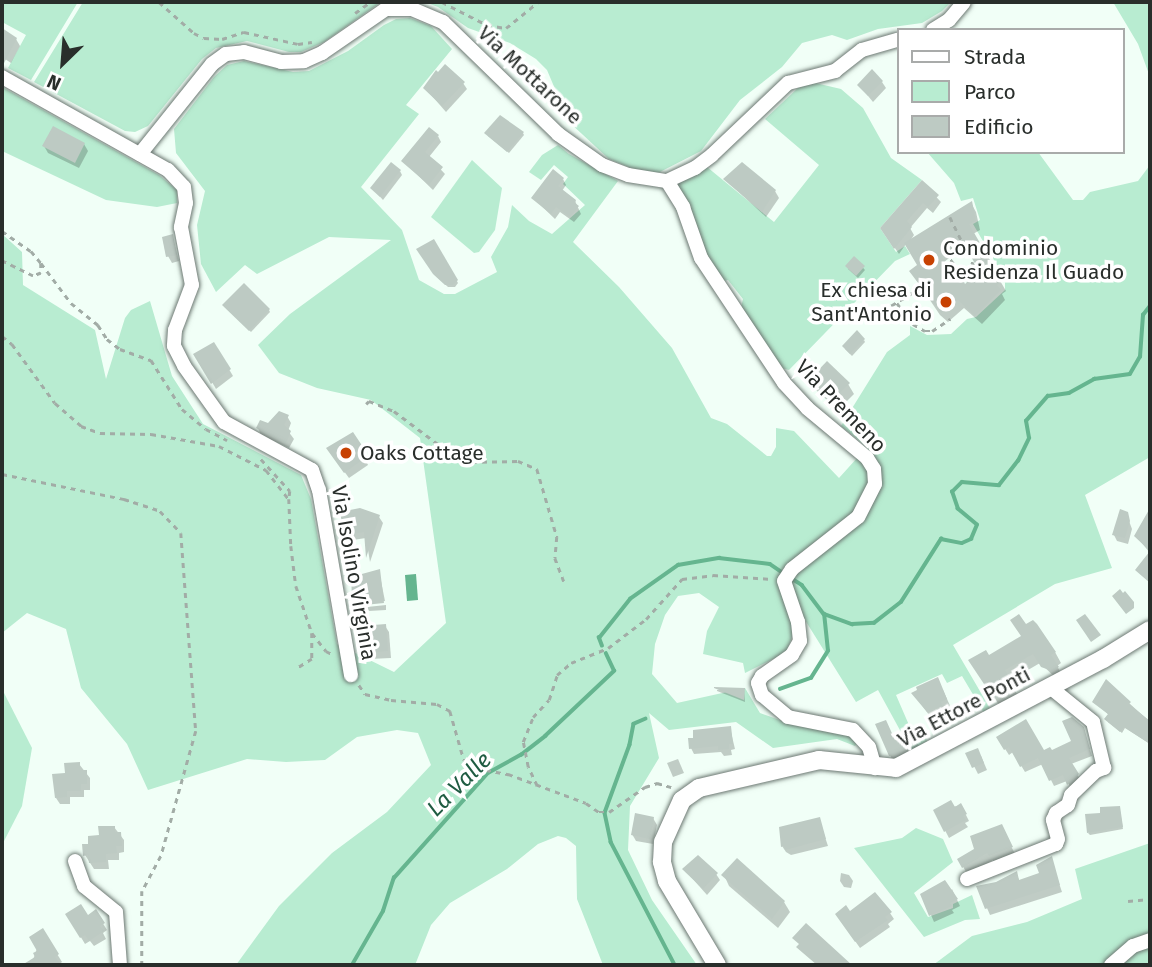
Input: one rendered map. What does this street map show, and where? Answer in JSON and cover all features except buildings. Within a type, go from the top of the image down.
[{"type":"street","points":[[936,28],[949,20],[964,2]]},
{"type":"street","name":"Via Mottarone","points":[[140,154],[212,64],[226,54],[244,52],[281,62],[304,61],[322,53],[386,9],[412,9],[443,22],[558,134],[602,165],[628,175],[667,181]]},
{"type":"street","points":[[667,181],[695,168],[712,155],[788,83],[835,71],[862,50],[897,40]]},
{"type":"street","points":[[2,77],[140,154]]},
{"type":"street","name":"Via Isolino Virginia","points":[[140,154],[168,170],[184,187],[186,203],[181,227],[192,285],[175,330],[174,346],[190,375],[224,422],[312,470],[319,490],[350,669]]},
{"type":"street","name":"Via Premeno","points":[[667,181],[683,208],[701,258],[784,383],[807,408],[867,458],[874,469],[875,484],[858,517],[786,580]]},
{"type":"street","points":[[786,580],[798,622],[800,642],[792,655],[762,676],[758,684],[762,695],[788,717],[853,730],[869,747],[875,768]]},
{"type":"street","name":"Via Ettore Ponti","points":[[717,965],[667,881],[662,862],[665,834],[682,800],[699,788],[819,760],[875,768],[897,768],[925,756],[1150,630]]},
{"type":"street","points":[[967,879],[1056,844],[1059,839],[1053,820],[1056,813],[1068,805],[1071,795],[1096,771],[1104,768],[1093,722],[1050,687]]},
{"type":"street","points":[[75,861],[84,886],[116,912],[120,965]]},
{"type":"street","points":[[1111,965],[1133,946],[1150,940]]},
{"type":"path","points":[[159,2],[194,33],[204,38],[222,39],[244,32],[298,44],[322,37]]},
{"type":"path","points":[[348,19],[370,2]]},
{"type":"path","points":[[442,2],[487,25],[506,28],[528,13],[538,2]]},
{"type":"path","points":[[950,217],[976,270],[965,280],[947,254],[961,242]]},
{"type":"path","points":[[2,231],[31,251],[71,303],[98,325],[107,339],[120,349],[151,360],[182,410],[206,429],[233,443]]},
{"type":"path","points":[[2,261],[33,276],[41,273],[41,263]]},
{"type":"path","points":[[874,316],[917,290]]},
{"type":"path","points":[[897,303],[913,324],[925,331],[932,331],[950,319]]},
{"type":"path","points":[[2,336],[12,344],[55,403],[80,426],[100,433],[151,434],[219,446],[266,470],[289,499]]},
{"type":"path","points":[[366,404],[369,401],[394,411],[463,462],[518,461],[537,469],[557,537],[555,558],[564,581]]},
{"type":"path","points":[[254,455],[274,470],[290,491],[290,546],[296,586],[312,633],[312,659],[296,669]]},
{"type":"path","points":[[3,473],[160,511],[181,533],[196,732],[161,856],[142,891],[142,965]]},
{"type":"path","points":[[537,786],[528,767],[523,741],[533,717],[549,700],[554,678],[571,663],[608,648],[646,620],[682,579],[712,575],[786,580]]},
{"type":"path","points":[[312,633],[326,651],[350,669]]},
{"type":"path","points":[[372,696],[437,704],[450,711],[464,760],[480,769],[496,774],[508,774],[586,803],[599,812],[609,812],[646,787],[657,783],[671,787]]},
{"type":"path","points":[[1128,901],[1150,899]]},
{"type":"green space","points":[[2,2],[78,2],[31,80],[8,68],[26,35],[2,22]]},
{"type":"green space","points":[[83,2],[381,2],[324,42],[301,52],[289,52],[247,41],[216,48],[202,59],[148,126],[135,132],[125,131],[34,82]]},
{"type":"green space","points":[[425,2],[951,2],[922,23],[878,29],[847,40],[832,35],[802,43],[782,67],[740,100],[701,151],[658,173],[636,170],[609,159],[569,122],[547,70],[536,59],[510,43],[468,28],[438,7]]},
{"type":"green space","points":[[1113,2],[1150,2],[1150,77],[1138,44]]},
{"type":"green space","points":[[410,18],[431,26],[452,49],[406,105],[419,114],[361,187],[402,230],[419,280],[444,294],[455,294],[497,272],[491,257],[508,227],[512,205],[529,221],[552,234],[585,205],[563,184],[568,177],[554,165],[541,180],[529,172],[542,155],[558,145],[618,181],[573,242],[619,287],[672,348],[711,418],[727,424],[767,456],[771,456],[776,447],[776,428],[794,431],[839,478],[867,447],[841,426],[887,352],[910,335],[910,326],[927,335],[951,334],[967,319],[976,317],[1005,290],[1005,279],[973,224],[980,220],[973,198],[961,201],[954,183],[929,154],[1039,154],[1073,200],[1083,200],[1090,192],[1138,181],[1150,165],[1150,457],[1085,495],[1112,568],[1055,584],[953,645],[991,710],[984,713],[962,676],[947,683],[942,674],[896,695],[909,725],[925,736],[929,745],[913,754],[878,690],[856,702],[805,620],[790,612],[794,630],[787,652],[745,673],[743,663],[703,654],[707,631],[719,607],[699,593],[678,596],[665,615],[655,644],[652,674],[677,703],[745,688],[760,713],[791,724],[848,735],[858,742],[855,746],[837,739],[773,748],[736,722],[669,730],[649,713],[659,758],[630,806],[628,850],[652,900],[697,965],[603,965],[577,899],[576,846],[566,838],[558,836],[538,844],[507,869],[450,903],[431,925],[415,965],[236,965],[279,906],[332,853],[387,812],[431,765],[418,733],[397,730],[357,737],[325,760],[286,762],[247,759],[148,790],[127,744],[81,688],[66,629],[27,613],[2,633],[2,234],[22,252],[23,285],[95,330],[106,379],[125,318],[131,310],[150,301],[172,376],[203,424],[301,475],[311,499],[337,644],[394,672],[446,623],[420,438],[371,400],[317,388],[279,373],[258,345],[290,314],[391,240],[329,237],[257,274],[245,265],[216,292],[201,264],[197,225],[205,191],[176,153],[174,129],[214,77],[227,65],[244,61],[293,72],[309,71],[348,51],[396,19]]},
{"type":"green space","points":[[811,82],[841,89],[863,108],[891,158],[922,180],[880,228],[896,252],[905,246],[910,254],[895,261],[789,370],[781,368],[740,312],[743,299],[728,280],[724,281],[703,251],[677,189],[679,182],[707,167],[774,222],[819,165],[765,119],[800,86]]},
{"type":"green space","points":[[2,87],[159,175],[177,190],[177,203],[157,207],[106,200],[2,151]]},
{"type":"green space","points":[[472,160],[502,188],[495,230],[479,252],[474,253],[431,217]]},
{"type":"green space","points":[[2,689],[32,748],[22,806],[2,845]]},
{"type":"green space","points":[[916,828],[943,839],[953,862],[914,893],[928,917],[953,908],[953,904],[972,895],[980,919],[965,920],[924,937],[854,848],[902,838]]},
{"type":"green space","points":[[1150,843],[1150,965],[933,965],[972,936],[1027,922],[1082,899],[1075,869]]},
{"type":"shaded area","points":[[416,574],[418,600],[407,601],[405,575]]},
{"type":"waterway","name":"La Valle","points":[[791,578],[802,585],[824,614],[852,624],[874,623],[901,602],[941,539],[962,543],[971,539],[977,525],[958,509],[952,492],[962,482],[999,485],[1018,461],[1029,438],[1026,421],[1048,396],[1069,393],[1094,379],[1130,374],[1140,357],[1143,315],[1150,306]]},
{"type":"waterway","name":"La Valle","points":[[602,646],[599,638],[630,599],[678,565],[719,558],[770,564],[785,574]]},
{"type":"waterway","points":[[780,689],[811,678],[828,651],[824,614]]},
{"type":"waterway","name":"La Valle","points":[[352,965],[383,911],[394,878],[488,773],[521,755],[545,736],[614,671],[606,654]]},
{"type":"waterway","points":[[646,719],[634,724],[630,745],[605,813],[611,842],[675,965]]},
{"type":"place","name":"Condominio Residenza Il Guado","points":[[929,260]]},
{"type":"place","name":"Ex chiesa di Sant'Antonio","points":[[946,302]]},
{"type":"place","name":"Oaks Cottage","points":[[346,453]]}]
